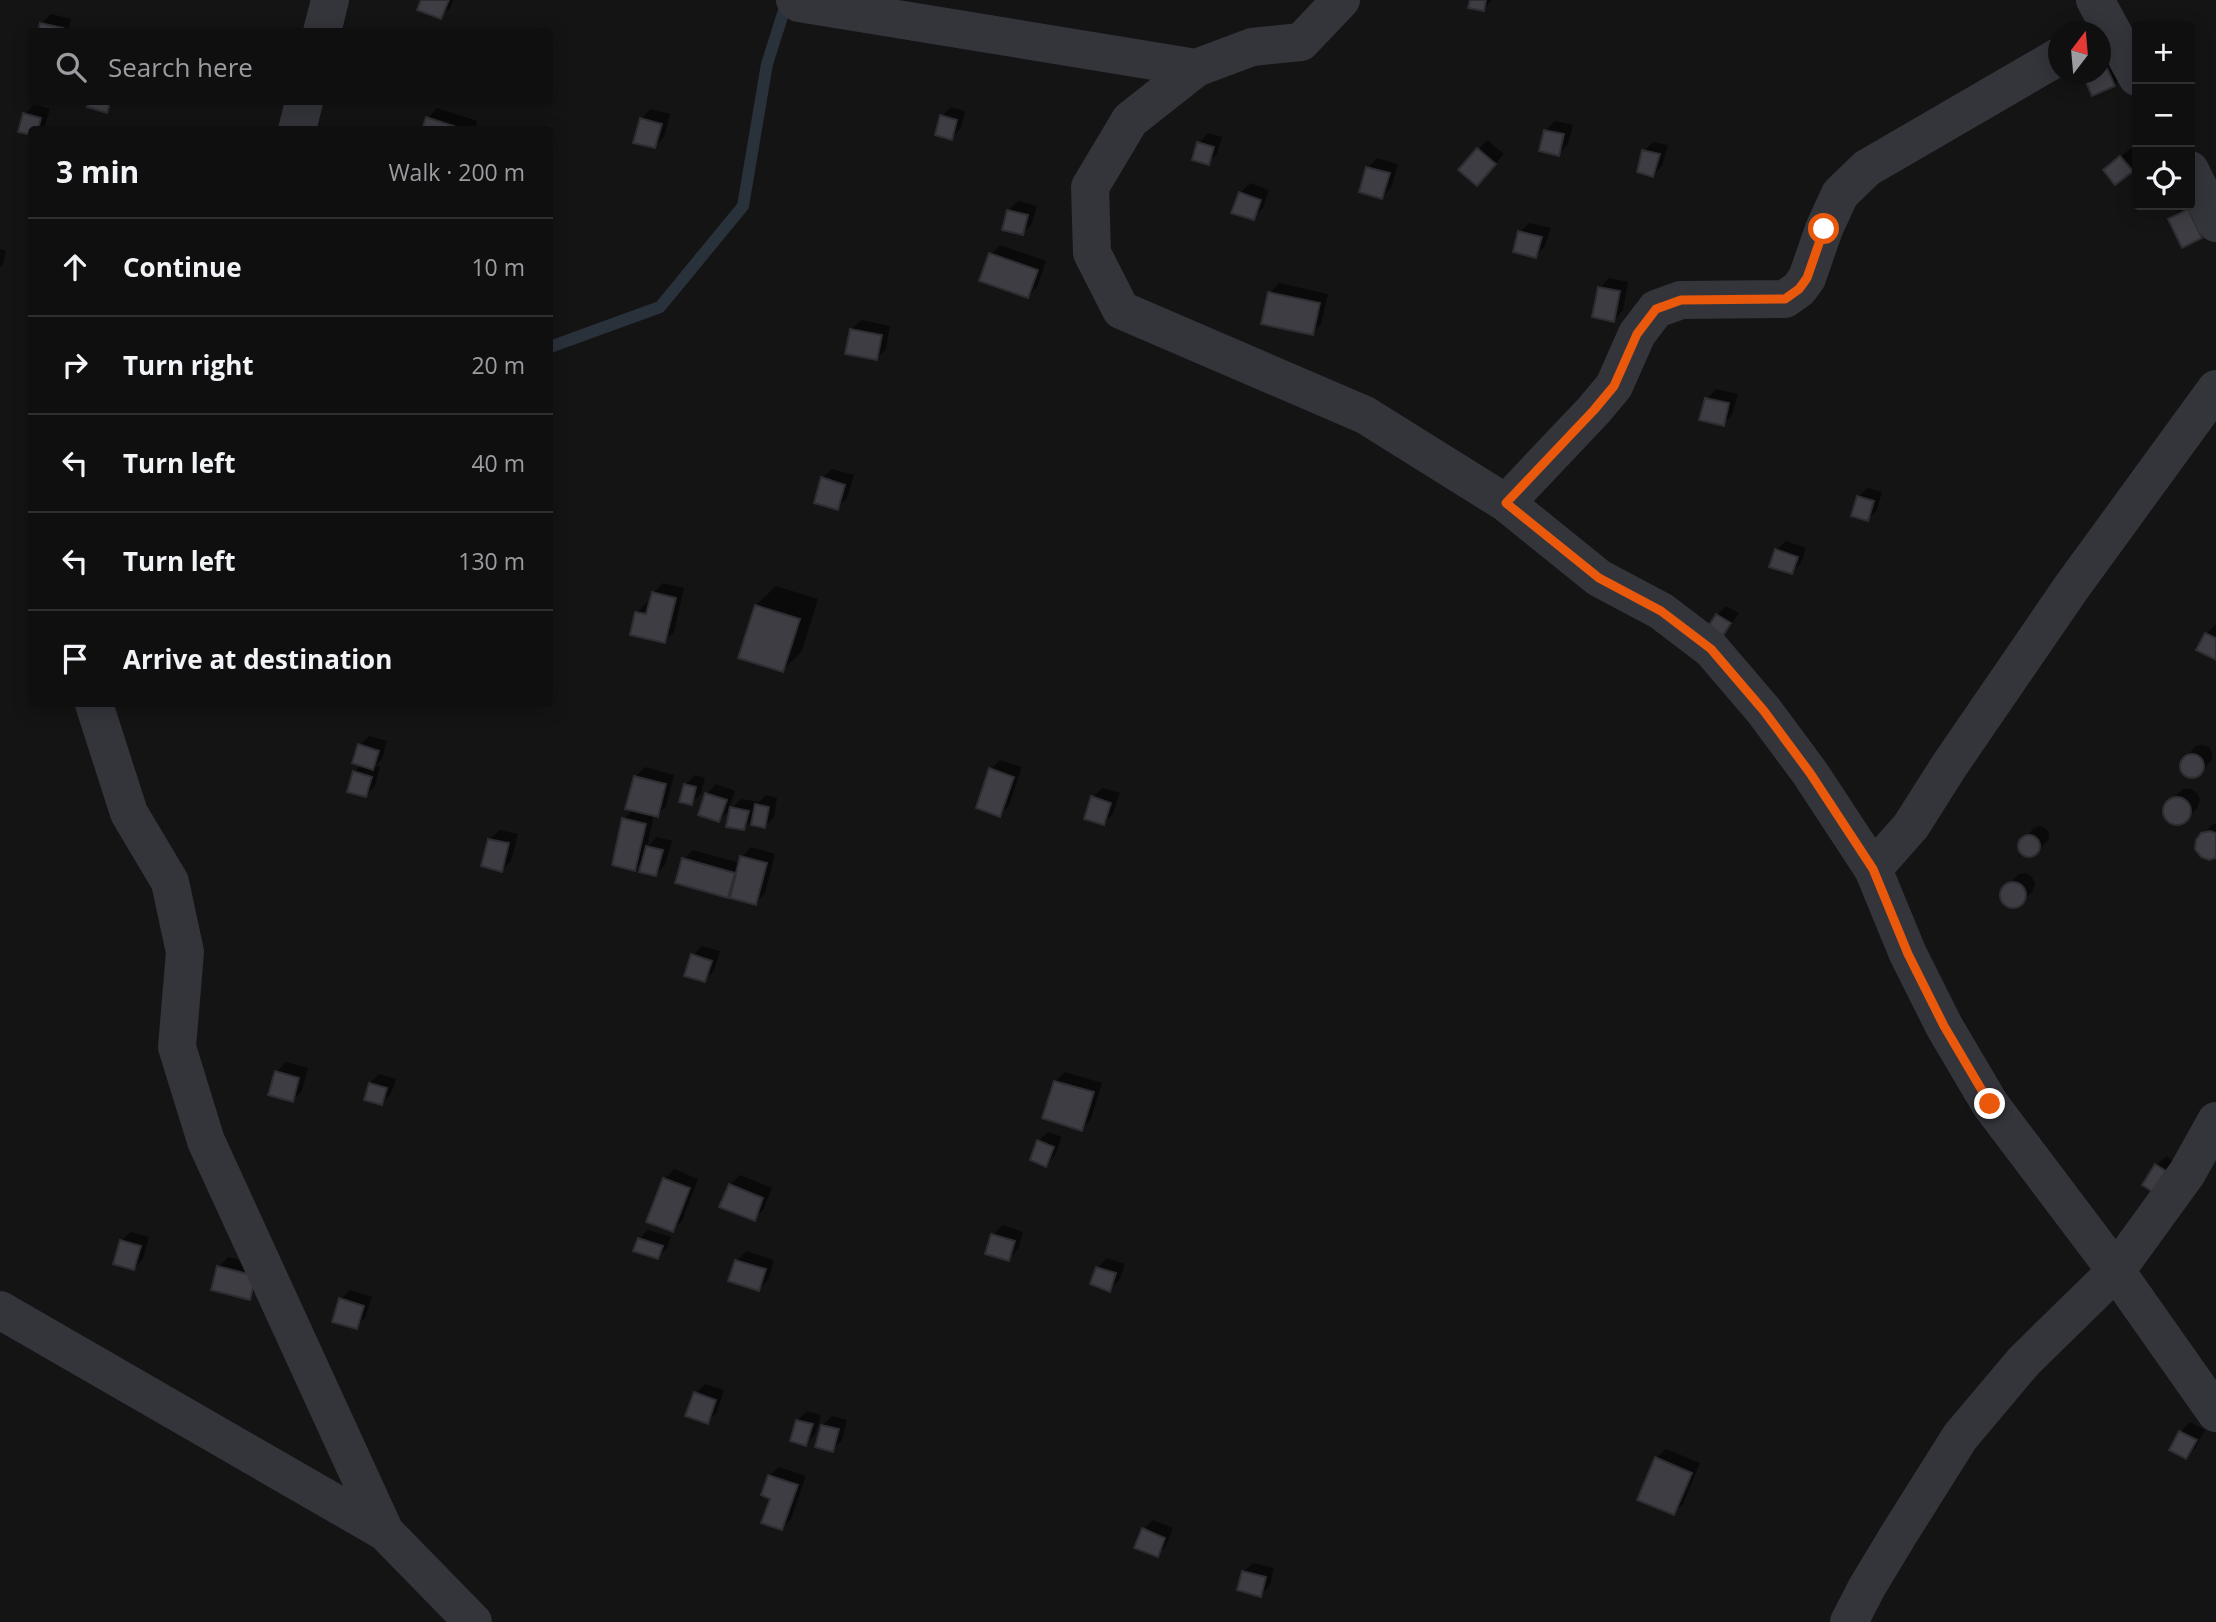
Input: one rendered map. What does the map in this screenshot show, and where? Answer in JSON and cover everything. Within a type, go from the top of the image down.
[{"type":"street","points":[[324,28],[330,0]]},
{"type":"street","points":[[795,0],[799,3],[1196,68]]},
{"type":"street","points":[[1340,0],[1301,42],[1252,47],[1196,68],[1130,120],[1090,187],[1092,253],[1121,310],[1364,415],[1506,503],[1599,578],[1661,611],[1711,649],[1764,711],[1810,773],[1873,869],[1908,954],[1983,1093],[2116,1271],[2216,1413]]},
{"type":"street","points":[[2102,20],[2132,69]]},
{"type":"street","points":[[1506,503],[1614,386],[1637,334],[1656,309],[1681,300],[1785,299],[1799,289],[1807,278],[1840,194],[1867,168],[2048,63]]},
{"type":"street","points":[[298,126],[303,105]]},
{"type":"street","points":[[2195,180],[2216,223]]},
{"type":"street","points":[[1873,869],[1911,826],[2071,588],[2216,389]]},
{"type":"street","points":[[95,707],[129,813],[170,882],[185,952],[177,1047],[206,1141],[385,1532]]},
{"type":"street","points":[[1849,1622],[1892,1544],[1960,1437],[2024,1360],[2116,1271],[2187,1173],[2216,1121]]},
{"type":"street","points":[[0,1310],[385,1532],[473,1622]]},
{"type":"building","points":[[421,0],[449,0],[441,19],[417,10]]},
{"type":"building","points":[[1470,0],[1486,0],[1484,11],[1468,8]]},
{"type":"building","points":[[40,23],[63,28],[39,28]]},
{"type":"building","points":[[2111,77],[2115,86],[2092,96],[2087,84],[2111,84]]},
{"type":"building","points":[[88,105],[109,105],[107,113],[87,107]]},
{"type":"building","points":[[23,113],[41,118],[39,126],[28,126],[28,134],[18,132]]},
{"type":"building","points":[[940,115],[957,120],[952,140],[935,135]]},
{"type":"building","points":[[426,117],[454,126],[423,126]]},
{"type":"building","points":[[640,118],[662,124],[655,148],[633,143]]},
{"type":"building","points":[[1544,130],[1564,134],[1559,156],[1539,151]]},
{"type":"building","points":[[1197,142],[1214,147],[1209,165],[1192,160]]},
{"type":"building","points":[[1477,148],[1496,164],[1477,186],[1458,170]]},
{"type":"building","points":[[1642,150],[1660,154],[1653,177],[1637,172]]},
{"type":"building","points":[[2120,156],[2132,172],[2115,185],[2103,170]]},
{"type":"building","points":[[1366,167],[1390,173],[1382,199],[1359,192]]},
{"type":"building","points":[[1239,192],[1261,200],[1254,220],[1231,213]]},
{"type":"building","points":[[1007,210],[1028,215],[1023,235],[1002,230]]},
{"type":"building","points":[[2188,210],[2202,238],[2182,248],[2168,219]]},
{"type":"building","points":[[1518,231],[1542,237],[1536,258],[1513,252]]},
{"type":"building","points":[[989,253],[1038,270],[1028,298],[979,281]]},
{"type":"building","points":[[1598,287],[1620,291],[1614,322],[1592,317]]},
{"type":"building","points":[[1268,292],[1320,303],[1313,335],[1261,324]]},
{"type":"building","points":[[850,329],[882,335],[877,360],[845,354]]},
{"type":"building","points":[[1705,398],[1729,403],[1724,426],[1699,420]]},
{"type":"building","points":[[821,477],[845,485],[838,510],[814,503]]},
{"type":"building","points":[[1857,496],[1874,501],[1868,521],[1851,516]]},
{"type":"building","points":[[1775,549],[1798,557],[1792,574],[1769,567]]},
{"type":"building","points":[[652,592],[676,598],[665,643],[630,635],[635,612],[646,614]]},
{"type":"building","points":[[755,605],[800,619],[783,672],[738,658]]},
{"type":"building","points":[[1716,614],[1731,623],[1720,640],[1706,630]]},
{"type":"building","points":[[2205,633],[2216,638],[2216,660],[2196,650]]},
{"type":"building","points":[[358,744],[379,751],[373,770],[352,763]]},
{"type":"building","points":[[2187,754],[2197,754],[2204,761],[2204,771],[2197,778],[2187,778],[2180,771],[2180,761]]},
{"type":"building","points":[[989,768],[1014,777],[1000,817],[976,808]]},
{"type":"building","points":[[353,771],[372,777],[366,797],[347,792]]},
{"type":"building","points":[[634,776],[666,784],[658,817],[625,809]]},
{"type":"building","points":[[684,784],[696,787],[692,805],[679,802]]},
{"type":"building","points":[[705,793],[727,800],[719,822],[698,815]]},
{"type":"building","points":[[1091,796],[1111,803],[1104,825],[1084,819]]},
{"type":"building","points":[[2177,797],[2187,801],[2191,811],[2187,821],[2177,825],[2167,821],[2163,811],[2167,801]]},
{"type":"building","points":[[755,804],[769,807],[765,828],[751,825]]},
{"type":"building","points":[[730,807],[749,811],[744,830],[726,827]]},
{"type":"building","points":[[622,818],[646,824],[635,871],[612,865]]},
{"type":"building","points":[[2201,833],[2216,833],[2216,858],[2209,860],[2201,857],[2195,849],[2196,840]]},
{"type":"building","points":[[2029,835],[2037,838],[2040,846],[2037,854],[2029,857],[2021,854],[2018,846],[2021,838]]},
{"type":"building","points":[[488,839],[509,843],[502,872],[481,866]]},
{"type":"building","points":[[646,846],[663,850],[656,876],[639,872]]},
{"type":"building","points":[[740,856],[767,863],[756,905],[730,898]]},
{"type":"building","points":[[682,858],[735,873],[728,898],[675,883]]},
{"type":"building","points":[[2013,882],[2022,886],[2026,895],[2022,904],[2013,908],[2004,904],[2000,895],[2004,886]]},
{"type":"building","points":[[691,954],[712,961],[705,982],[684,976]]},
{"type":"building","points":[[275,1071],[299,1078],[293,1102],[268,1095]]},
{"type":"building","points":[[1054,1081],[1094,1092],[1082,1131],[1042,1118]]},
{"type":"building","points":[[369,1083],[387,1088],[382,1105],[364,1100]]},
{"type":"building","points":[[1037,1140],[1054,1147],[1046,1167],[1030,1160]]},
{"type":"building","points":[[2155,1164],[2174,1176],[2161,1197],[2142,1185]]},
{"type":"building","points":[[663,1178],[690,1188],[673,1232],[646,1222]]},
{"type":"building","points":[[729,1184],[763,1198],[755,1221],[719,1207]]},
{"type":"building","points":[[991,1234],[1015,1241],[1009,1261],[985,1254]]},
{"type":"building","points":[[638,1238],[663,1246],[658,1259],[633,1251]]},
{"type":"building","points":[[120,1240],[141,1246],[134,1270],[113,1264]]},
{"type":"building","points":[[735,1260],[766,1269],[759,1291],[728,1281]]},
{"type":"building","points":[[217,1266],[256,1276],[250,1300],[211,1290]]},
{"type":"building","points":[[1096,1267],[1116,1273],[1110,1292],[1090,1284]]},
{"type":"building","points":[[339,1298],[364,1306],[357,1329],[332,1322]]},
{"type":"building","points":[[694,1392],[716,1400],[708,1424],[685,1416]]},
{"type":"building","points":[[796,1420],[813,1424],[806,1446],[790,1441]]},
{"type":"building","points":[[821,1425],[839,1429],[833,1452],[815,1447]]},
{"type":"building","points":[[2179,1431],[2197,1440],[2186,1459],[2169,1450]]},
{"type":"building","points":[[1655,1457],[1692,1473],[1674,1515],[1637,1500]]},
{"type":"building","points":[[768,1475],[798,1485],[782,1530],[761,1523],[770,1499],[761,1495]]},
{"type":"building","points":[[1142,1528],[1165,1538],[1158,1557],[1134,1548]]},
{"type":"building","points":[[1242,1571],[1266,1577],[1261,1597],[1237,1590]]},
{"type":"waterway","points":[[553,346],[660,307],[743,206],[767,64],[787,1]]},
{"type":"route","points":[[1824,229],[1807,278],[1799,289],[1785,299],[1681,300],[1656,309],[1637,334],[1614,386],[1506,503],[1599,578],[1661,611],[1711,649],[1764,711],[1810,773],[1873,869],[1908,954],[1944,1026],[1990,1104]]}]
